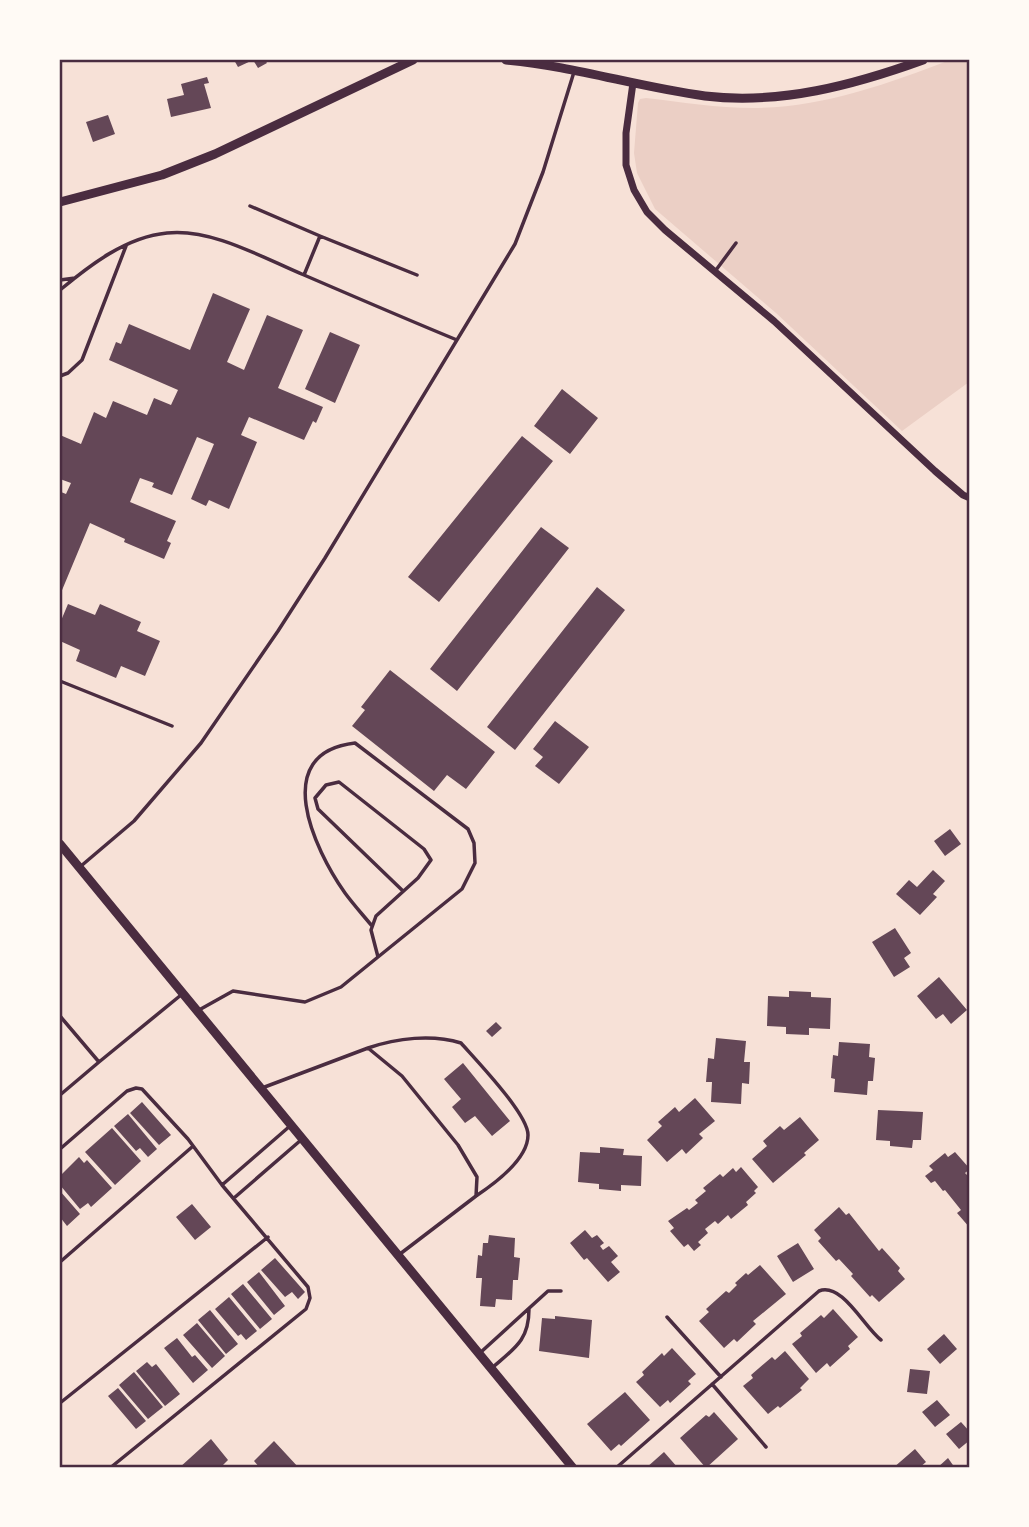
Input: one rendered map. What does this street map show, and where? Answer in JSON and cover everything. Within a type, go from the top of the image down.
[{"type":"street","points":[[60,202],[162,175],[215,155],[413,60]]},
{"type":"street","points":[[507,60],[575,69],[706,96],[780,97],[822,91],[923,60]]},
{"type":"street","points":[[545,60],[554,66]]},
{"type":"street","points":[[633,83],[625,142],[626,164],[634,190],[655,220],[774,321],[935,471],[970,498]]},
{"type":"street","points":[[60,844],[573,1468]]},
{"type":"lane","points":[[79,868],[134,821],[201,743],[318,568],[506,261],[543,172],[575,69]]},
{"type":"lane","points":[[250,205],[417,275]]},
{"type":"lane","points":[[60,290],[89,265],[127,246],[164,233],[187,231],[200,233],[457,340]]},
{"type":"lane","points":[[304,275],[320,236]]},
{"type":"lane","points":[[715,272],[736,243]]},
{"type":"lane","points":[[60,376],[68,373],[82,360],[127,246]]},
{"type":"lane","points":[[60,280],[75,278]]},
{"type":"lane","points":[[60,681],[172,726]]},
{"type":"lane","points":[[197,1011],[233,991],[305,1002],[341,987],[462,889],[475,863],[474,843],[468,829],[355,743],[338,745],[307,771],[304,789],[307,812],[315,841],[344,892],[372,926]]},
{"type":"lane","points":[[378,957],[370,930],[376,916],[418,878],[431,860],[424,849],[339,782],[326,785],[315,798],[318,809],[403,891]]},
{"type":"lane","points":[[60,1096],[183,993]]},
{"type":"lane","points":[[60,1016],[99,1062]]},
{"type":"lane","points":[[261,1089],[381,1043],[446,1038],[461,1043],[523,1117],[528,1135],[523,1150],[510,1169],[494,1184],[398,1255]]},
{"type":"lane","points":[[368,1048],[402,1076],[458,1145],[477,1177],[476,1196]]},
{"type":"lane","points":[[60,1149],[127,1091],[136,1088],[150,1095],[308,1287],[310,1298],[306,1309],[110,1468]]},
{"type":"lane","points":[[222,1185],[291,1125]]},
{"type":"lane","points":[[234,1199],[303,1139]]},
{"type":"lane","points":[[60,1262],[192,1147]]},
{"type":"lane","points":[[60,1402],[268,1237]]},
{"type":"lane","points":[[615,1468],[824,1289],[838,1293],[881,1340]]},
{"type":"lane","points":[[480,1353],[548,1291],[561,1291]]},
{"type":"lane","points":[[492,1368],[523,1338],[528,1322],[528,1309]]},
{"type":"lane","points":[[667,1317],[720,1377]]},
{"type":"lane","points":[[712,1384],[766,1447]]},
{"type":"shaded area","points":[[950,60],[969,60],[969,382],[902,431],[776,313],[655,209],[637,173],[634,153],[638,103],[640,99],[646,98],[740,108],[803,104],[878,86]]},
{"type":"building","points":[[234,60],[253,60],[238,67]]},
{"type":"building","points":[[253,60],[265,60],[267,63],[258,68]]},
{"type":"building","points":[[207,77],[209,83],[204,84],[211,108],[171,117],[167,99],[184,95],[181,84]]},
{"type":"building","points":[[108,115],[115,134],[93,142],[86,122]]},
{"type":"building","points":[[213,293],[250,309],[227,362],[244,370],[267,315],[303,330],[278,388],[323,407],[316,423],[313,421],[304,440],[249,417],[241,435],[257,442],[229,509],[209,500],[206,506],[191,499],[214,444],[197,437],[172,495],[152,487],[154,483],[140,478],[130,502],[176,521],[167,541],[171,543],[164,559],[124,542],[125,539],[90,523],[60,595],[60,496],[61,492],[66,494],[71,483],[60,479],[60,435],[81,444],[94,412],[106,418],[113,401],[147,415],[154,398],[171,405],[178,390],[109,360],[116,342],[121,344],[129,324],[190,350]]},
{"type":"building","points":[[330,332],[360,345],[335,403],[305,389]]},
{"type":"building","points":[[562,389],[598,418],[570,454],[534,426]]},
{"type":"building","points":[[522,436],[553,461],[439,602],[408,577]]},
{"type":"building","points":[[541,527],[569,548],[457,691],[430,669]]},
{"type":"building","points":[[597,587],[625,610],[515,750],[487,727]]},
{"type":"building","points":[[68,604],[95,615],[100,604],[141,622],[137,631],[160,641],[145,676],[121,666],[116,678],[76,661],[80,650],[60,641],[60,623]]},
{"type":"building","points":[[390,670],[495,752],[466,789],[447,775],[434,791],[352,726],[365,710],[361,707]]},
{"type":"building","points":[[555,721],[589,747],[559,784],[535,766],[543,757],[533,749]]},
{"type":"building","points":[[950,829],[961,844],[945,856],[934,841]]},
{"type":"building","points":[[933,870],[945,881],[933,894],[937,897],[920,915],[896,894],[909,880],[917,887]]},
{"type":"building","points":[[895,928],[911,953],[904,958],[910,967],[894,977],[872,942]]},
{"type":"building","points":[[939,977],[967,1010],[951,1024],[943,1014],[936,1019],[917,996]]},
{"type":"building","points":[[789,991],[811,992],[811,997],[831,998],[830,1029],[809,1028],[809,1035],[786,1034],[786,1027],[767,1026],[768,996],[789,997]]},
{"type":"building","points":[[496,1022],[502,1028],[492,1037],[486,1031]]},
{"type":"building","points":[[716,1038],[746,1041],[744,1062],[750,1062],[749,1084],[742,1083],[741,1104],[711,1102],[712,1082],[706,1082],[708,1058],[714,1059]]},
{"type":"building","points":[[839,1042],[870,1044],[869,1057],[875,1058],[873,1081],[868,1081],[867,1095],[834,1092],[835,1079],[831,1078],[833,1055],[838,1056]]},
{"type":"building","points":[[463,1063],[510,1121],[492,1136],[475,1116],[465,1123],[452,1107],[461,1099],[444,1079]]},
{"type":"building","points":[[695,1098],[715,1121],[699,1134],[703,1138],[686,1154],[682,1149],[667,1162],[647,1140],[662,1126],[658,1122],[675,1107],[679,1112]]},
{"type":"building","points":[[142,1102],[171,1135],[159,1145],[130,1113]]},
{"type":"building","points":[[878,1110],[923,1112],[921,1140],[913,1140],[912,1148],[890,1146],[890,1141],[876,1140]]},
{"type":"building","points":[[128,1114],[157,1149],[148,1157],[140,1148],[136,1151],[114,1126]]},
{"type":"building","points":[[800,1117],[819,1140],[773,1183],[752,1159],[767,1146],[763,1141],[780,1126],[784,1130]]},
{"type":"building","points":[[112,1128],[141,1161],[115,1185],[85,1152]]},
{"type":"building","points":[[600,1147],[624,1149],[623,1155],[642,1156],[641,1186],[621,1185],[621,1191],[599,1189],[599,1184],[578,1182],[580,1152],[600,1153]]},
{"type":"building","points":[[955,1152],[970,1169],[965,1173],[970,1178],[970,1228],[957,1213],[961,1210],[945,1190],[935,1181],[931,1183],[925,1176],[933,1170],[929,1166],[945,1153],[948,1157]]},
{"type":"building","points":[[79,1157],[84,1163],[87,1160],[112,1188],[91,1207],[88,1203],[80,1209],[60,1185],[60,1176]]},
{"type":"building","points":[[741,1167],[758,1187],[754,1191],[756,1193],[746,1202],[748,1205],[731,1219],[728,1215],[718,1224],[715,1221],[705,1229],[708,1233],[698,1242],[701,1245],[694,1251],[688,1244],[684,1247],[670,1231],[674,1228],[668,1221],[698,1203],[695,1200],[706,1191],[703,1188],[720,1174],[723,1177],[733,1168],[736,1172]]},
{"type":"building","points":[[60,1191],[80,1214],[67,1226],[60,1217]]},
{"type":"building","points":[[192,1204],[211,1227],[195,1240],[176,1217]]},
{"type":"building","points":[[839,1207],[846,1215],[849,1213],[879,1251],[882,1248],[900,1268],[898,1271],[905,1279],[879,1302],[872,1295],[870,1297],[851,1276],[853,1274],[839,1259],[836,1261],[818,1241],[821,1238],[814,1230]]},
{"type":"building","points":[[585,1230],[592,1238],[597,1235],[604,1243],[600,1246],[603,1250],[609,1246],[618,1256],[611,1262],[620,1272],[608,1282],[570,1243]]},
{"type":"building","points":[[489,1235],[515,1238],[514,1257],[520,1258],[518,1280],[513,1280],[512,1300],[496,1299],[495,1307],[480,1306],[482,1278],[476,1278],[478,1255],[482,1256],[483,1243],[488,1243]]},
{"type":"building","points":[[798,1243],[814,1269],[793,1282],[777,1256]]},
{"type":"building","points":[[275,1258],[305,1292],[298,1299],[292,1292],[285,1297],[261,1270]]},
{"type":"building","points":[[760,1265],[786,1294],[753,1321],[756,1324],[737,1342],[734,1339],[724,1348],[699,1321],[709,1312],[706,1309],[726,1291],[729,1293],[746,1273],[748,1275]]},
{"type":"building","points":[[259,1272],[285,1306],[274,1315],[247,1282]]},
{"type":"building","points":[[243,1284],[272,1319],[260,1329],[231,1294]]},
{"type":"building","points":[[229,1297],[257,1331],[246,1340],[241,1334],[238,1336],[215,1309]]},
{"type":"building","points":[[833,1309],[858,1337],[848,1346],[850,1349],[830,1367],[827,1363],[816,1373],[792,1344],[802,1336],[800,1333],[821,1315],[824,1318]]},
{"type":"building","points":[[210,1310],[238,1344],[226,1354],[198,1320]]},
{"type":"building","points":[[555,1316],[592,1320],[589,1358],[539,1351],[542,1318],[555,1319]]},
{"type":"building","points":[[197,1323],[225,1356],[212,1368],[183,1335]]},
{"type":"building","points":[[944,1334],[957,1349],[940,1364],[927,1349]]},
{"type":"building","points":[[177,1338],[192,1357],[195,1355],[208,1370],[193,1383],[164,1348]]},
{"type":"building","points":[[672,1348],[696,1374],[688,1381],[691,1384],[670,1403],[668,1400],[660,1407],[636,1382],[644,1375],[642,1372],[662,1353],[664,1356]]},
{"type":"building","points":[[785,1351],[809,1379],[800,1388],[802,1390],[768,1414],[743,1386],[753,1378],[751,1375],[772,1357],[775,1360]]},
{"type":"building","points":[[147,1362],[152,1367],[156,1364],[180,1394],[165,1406],[136,1371]]},
{"type":"building","points":[[910,1369],[930,1371],[927,1394],[907,1392]]},
{"type":"building","points":[[134,1372],[163,1407],[148,1419],[119,1385]]},
{"type":"building","points":[[118,1388],[146,1421],[136,1429],[108,1396]]},
{"type":"building","points":[[625,1392],[650,1420],[621,1446],[619,1444],[611,1451],[587,1424]]},
{"type":"building","points":[[937,1400],[950,1415],[935,1427],[922,1412]]},
{"type":"building","points":[[714,1412],[738,1439],[706,1468],[680,1438],[706,1415],[709,1417]]},
{"type":"building","points":[[961,1422],[970,1432],[970,1440],[959,1449],[946,1434]]},
{"type":"building","points":[[211,1439],[228,1460],[220,1468],[179,1468]]},
{"type":"building","points":[[274,1441],[299,1468],[260,1468],[254,1461]]},
{"type":"building","points":[[915,1449],[926,1462],[919,1468],[893,1468]]},
{"type":"building","points":[[664,1452],[678,1468],[646,1468]]},
{"type":"building","points":[[948,1458],[955,1468],[937,1468]]}]
